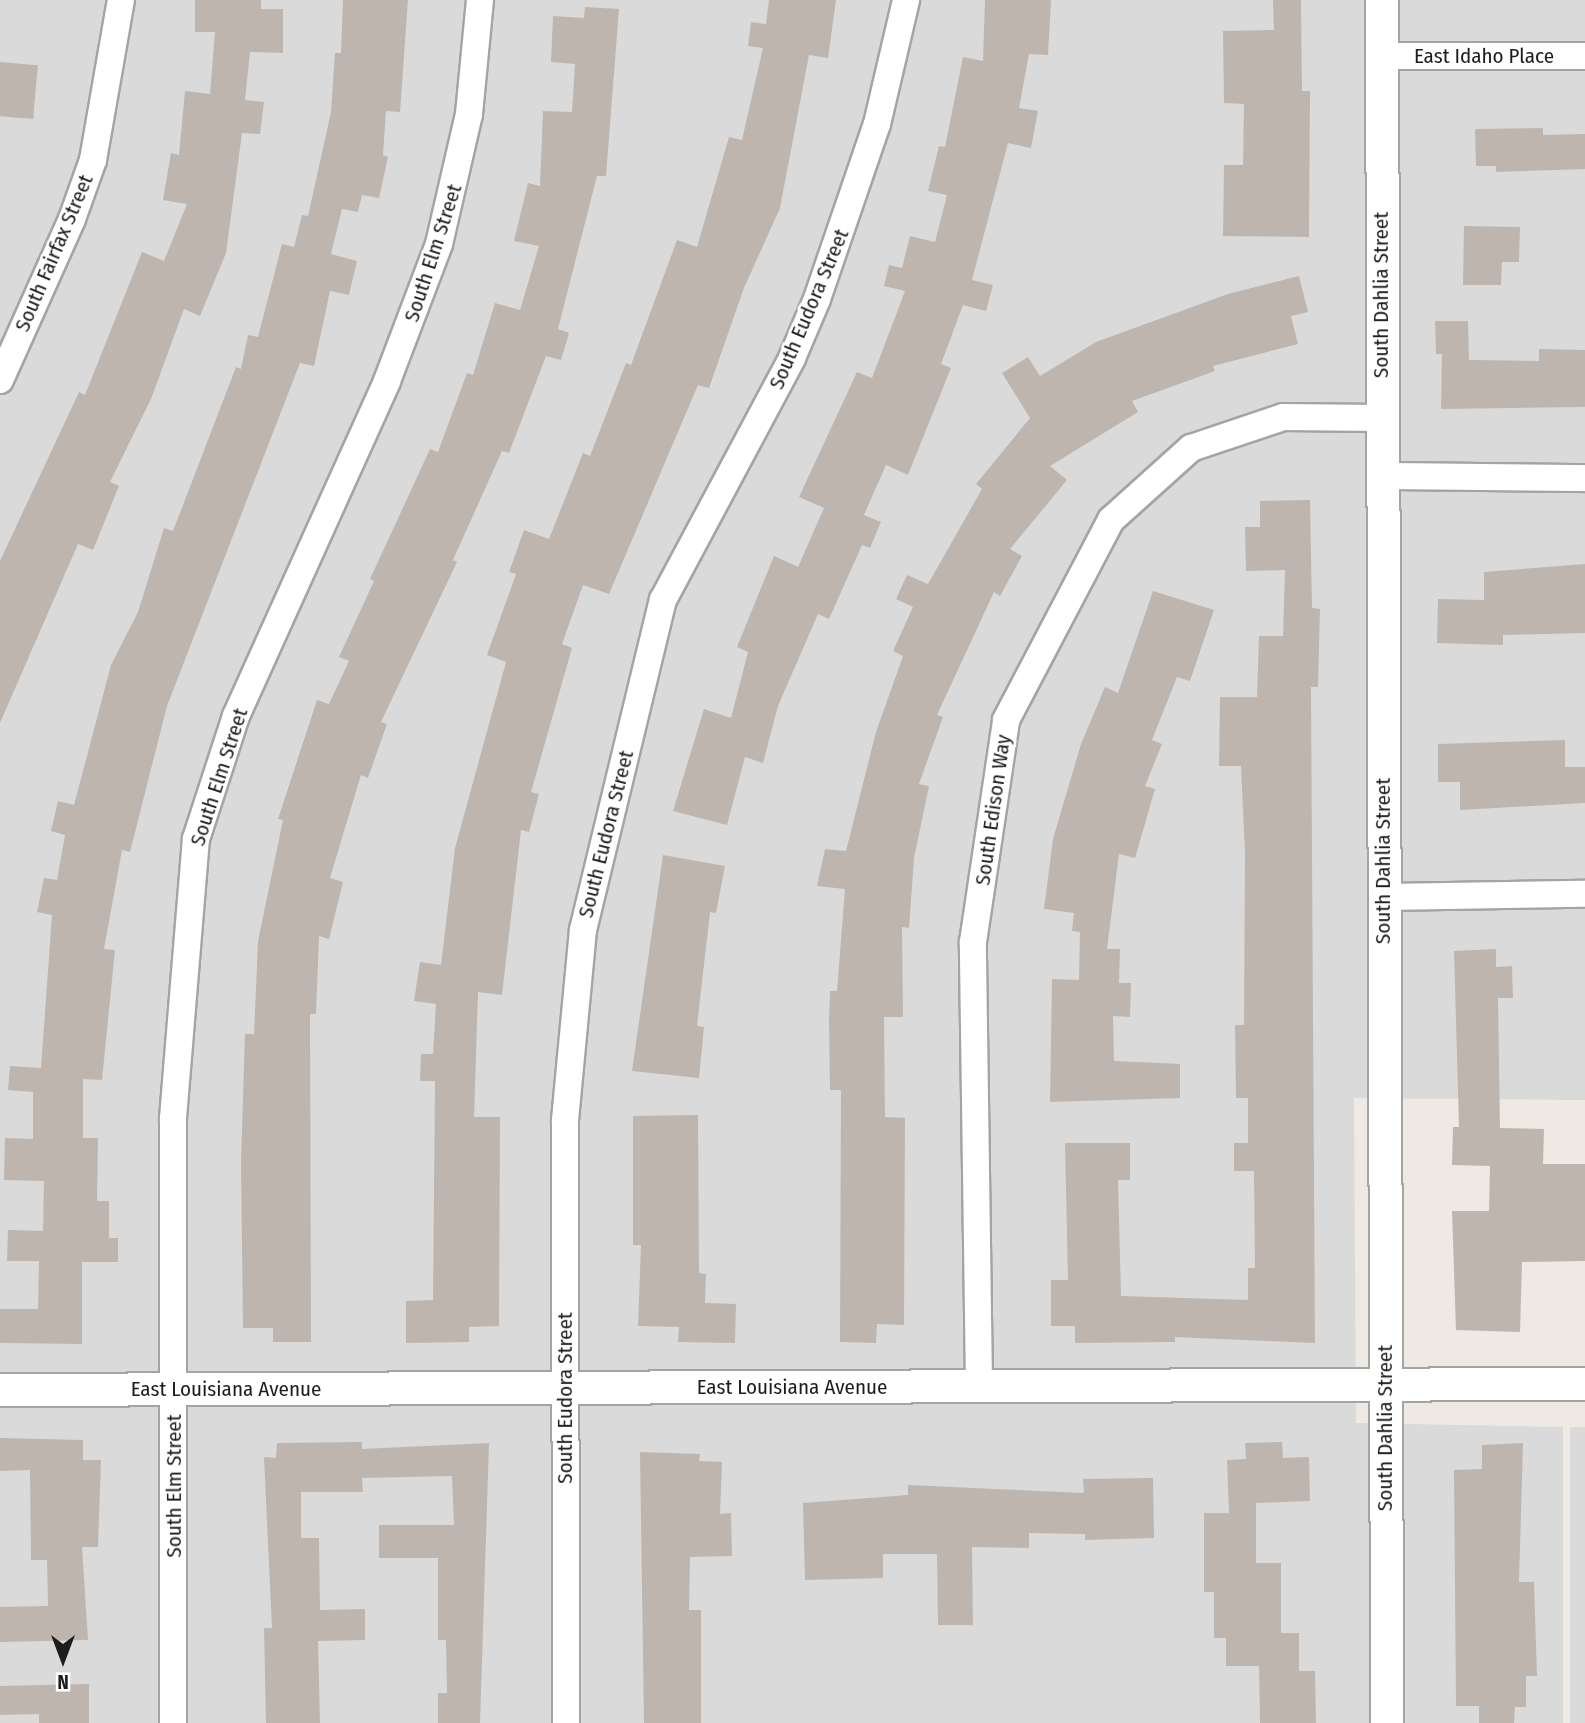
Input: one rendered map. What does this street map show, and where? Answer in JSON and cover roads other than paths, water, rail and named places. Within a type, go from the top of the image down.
[{"type":"street","name":"South Fairfax Street","points":[[0,380],[72,219],[93,160],[121,0]]},
{"type":"street","name":"South Elm Street","points":[[173,1723],[173,1118],[196,839],[236,716],[387,381],[439,244],[469,114],[480,0]]},
{"type":"street","name":"South Eudora Street","points":[[566,1723],[565,1120],[574,994],[583,930],[663,600],[792,358],[817,299],[877,124],[906,0]]},
{"type":"street","name":"South Dahlia Street","points":[[1382,0],[1381,477],[1387,1723]]},
{"type":"street","name":"East Idaho Place","points":[[1382,56],[1585,56]]},
{"type":"street","name":"South Edison Way","points":[[979,1386],[973,942],[1006,720],[1111,520],[1191,448],[1283,417],[1381,418]]},
{"type":"street","points":[[1381,477],[1585,478]]},
{"type":"street","points":[[1383,897],[1585,894]]},
{"type":"street","name":"East Louisiana Avenue","points":[[0,1390],[1585,1384]]}]
